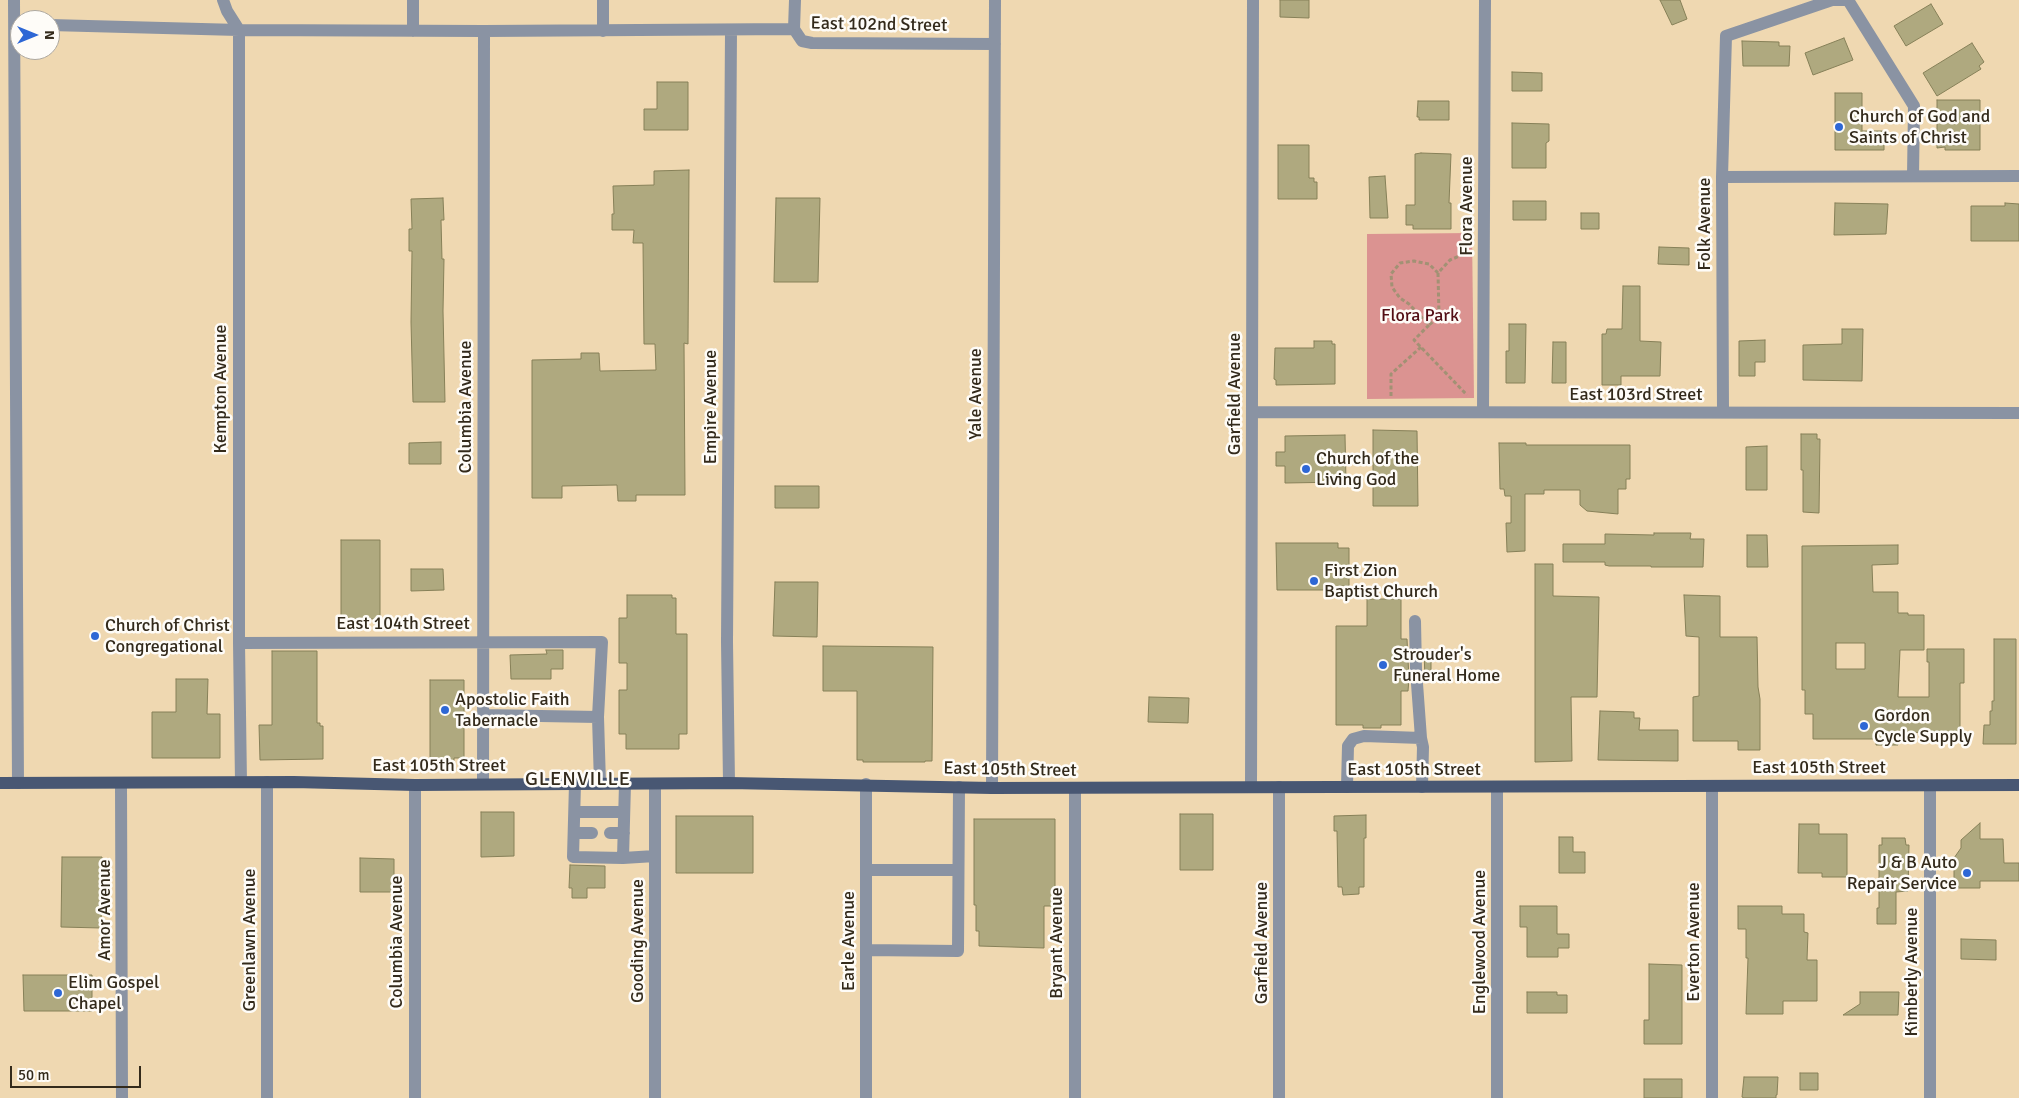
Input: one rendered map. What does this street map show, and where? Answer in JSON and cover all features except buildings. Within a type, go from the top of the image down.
[{"type":"main road","name":"East 105th Street","points":[[0,784],[267,782],[415,786],[729,783],[866,784],[992,788],[2019,785]]},
{"type":"street","points":[[223,0],[227,11],[239,30]]},
{"type":"street","points":[[413,0],[413,31]]},
{"type":"street","points":[[603,0],[603,31]]},
{"type":"street","points":[[794,0],[794,29]]},
{"type":"street","name":"Yale Avenue","points":[[992,788],[995,0]]},
{"type":"street","name":"Garfield Avenue","points":[[1251,787],[1253,0]]},
{"type":"street","name":"Flora Avenue","points":[[1483,412],[1485,0]]},
{"type":"street","name":"Folk Avenue","points":[[1723,412],[1722,177],[1726,36],[1832,0],[1848,0]]},
{"type":"street","points":[[1848,0],[1914,106],[1914,176]]},
{"type":"street","name":"East 102nd Street","points":[[60,25],[239,30],[413,31],[731,31],[794,29],[802,41],[812,43],[995,44]]},
{"type":"street","name":"Kempton Avenue","points":[[239,30],[239,642],[241,782]]},
{"type":"street","name":"Columbia Avenue","points":[[483,784],[484,31]]},
{"type":"street","name":"Empire Avenue","points":[[729,783],[731,31]]},
{"type":"street","points":[[17,60],[18,783]]},
{"type":"street","points":[[1722,177],[2019,176]]},
{"type":"street","name":"East 103rd Street","points":[[1253,412],[2019,413]]},
{"type":"street","points":[[1415,621],[1416,670],[1423,747],[1422,786]]},
{"type":"street","name":"East 104th Street","points":[[239,642],[567,640],[602,642],[598,717]]},
{"type":"street","points":[[483,715],[598,717],[600,784]]},
{"type":"street","points":[[1347,787],[1348,746],[1353,739],[1364,736],[1421,738]]},
{"type":"street","name":"Greenlawn Avenue","points":[[267,782],[267,1098]]},
{"type":"street","name":"Amor Avenue","points":[[120,783],[122,1098]]},
{"type":"street","points":[[575,784],[573,857],[623,858],[656,856]]},
{"type":"street","points":[[623,858],[625,784]]},
{"type":"street","name":"Gooding Avenue","points":[[655,784],[655,1098]]},
{"type":"street","name":"Earle Avenue","points":[[866,784],[866,1098]]},
{"type":"street","name":"Columbia Avenue","points":[[415,786],[415,1098]]},
{"type":"street","name":"Everton Avenue","points":[[1712,786],[1712,1098]]},
{"type":"street","name":"Kimberly Avenue","points":[[1930,786],[1930,1098]]},
{"type":"street","points":[[866,950],[958,951],[959,787]]},
{"type":"street","name":"Garfield Avenue","points":[[1279,787],[1279,1098]]},
{"type":"street","name":"Englewood Avenue","points":[[1497,787],[1497,1098]]},
{"type":"street","name":"Bryant Avenue","points":[[1074,788],[1074,1098]]},
{"type":"street","points":[[575,812],[624,812]]},
{"type":"street","points":[[574,833],[592,833]]},
{"type":"street","points":[[610,833],[624,833]]},
{"type":"street","points":[[866,870],[958,870]]},
{"type":"path","points":[[1438,273],[1450,260],[1469,252]]},
{"type":"path","points":[[1429,325],[1409,304],[1400,298],[1392,287],[1391,274],[1400,263],[1414,261],[1429,264],[1438,273],[1439,316],[1414,340],[1467,394]]},
{"type":"path","points":[[1391,396],[1391,374],[1421,347]]},
{"type":"green space","name":"Flora Park","points":[[1472,233],[1474,398],[1367,399],[1367,234]]},
{"type":"place","name":"Church of God and Saints of Christ","points":[[1839,127]]},
{"type":"place","name":"Church of the Living God","points":[[1306,469]]},
{"type":"place","name":"First Zion Baptist Church","points":[[1314,581]]},
{"type":"place","name":"Church of Christ Congregational","points":[[95,636]]},
{"type":"place","name":"Strouder's Funeral Home","points":[[1383,665]]},
{"type":"place","name":"Apostolic Faith Tabernacle","points":[[445,710]]},
{"type":"place","name":"Gordon Cycle Supply","points":[[1864,726]]},
{"type":"place","name":"J & B Auto Repair Service","points":[[1967,873]]},
{"type":"place","name":"Elim Gospel Chapel","points":[[58,993]]},
{"type":"district","name":"GLENVILLE","points":[[578,780]]}]
